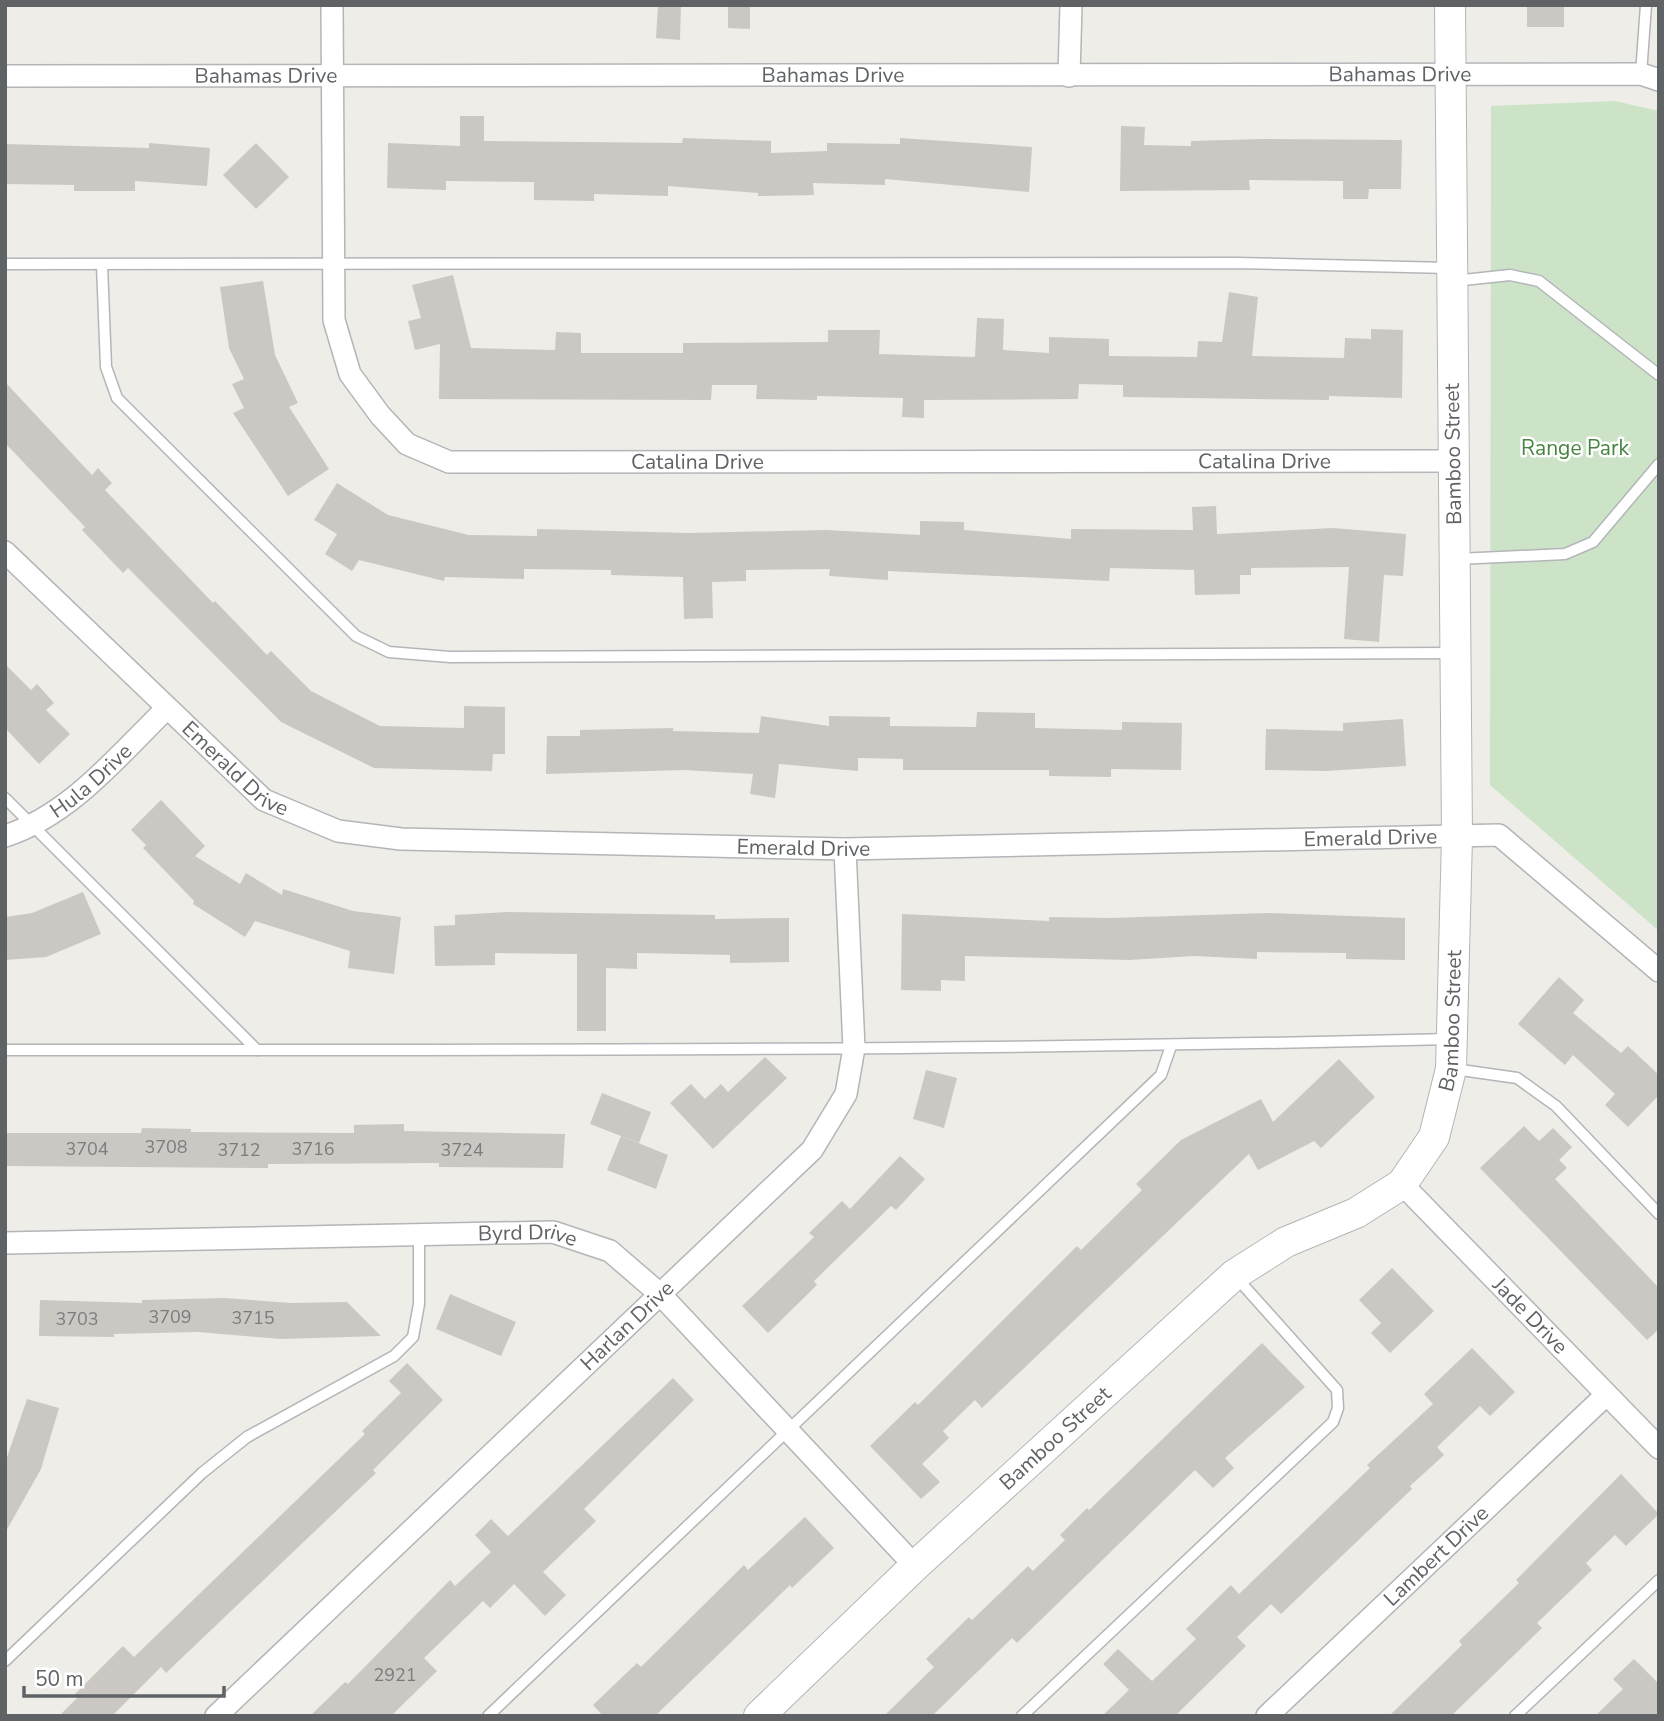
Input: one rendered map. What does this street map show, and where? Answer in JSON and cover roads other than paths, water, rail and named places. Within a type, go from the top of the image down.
[{"type":"street","name":"Catalina Drive","points":[[332,5],[334,320],[350,374],[380,415],[407,444],[449,463],[1453,461]]},
{"type":"street","points":[[1069,76],[1071,5]]},
{"type":"street","name":"Bamboo Street","points":[[759,1716],[915,1566],[1234,1275],[1286,1242],[1356,1213],[1402,1184],[1434,1137],[1451,1069],[1457,837],[1450,5]]},
{"type":"street","name":"Bahamas Drive","points":[[5,76],[1069,76],[1450,72],[1650,77]]},
{"type":"street","name":"Emerald Drive","points":[[5,552],[264,800],[338,831],[401,839],[845,849],[1499,835],[1659,971]]},
{"type":"street","name":"Hula Drive","points":[[5,836],[34,827],[96,778],[166,709]]},
{"type":"street","name":"Harlan Drive","points":[[216,1716],[812,1150],[846,1094],[854,1048],[845,849]]},
{"type":"street","name":"Jade Drive","points":[[1402,1184],[1659,1448]]},
{"type":"street","name":"Byrd Drive","points":[[5,1243],[553,1232],[610,1251],[661,1295],[915,1566]]},
{"type":"street","name":"Lambert Drive","points":[[1267,1716],[1606,1395]]},
{"type":"lane","points":[[1646,5],[1650,77]]},
{"type":"lane","points":[[5,264],[1236,263],[1510,275],[1539,281],[1659,375]]},
{"type":"lane","points":[[102,265],[106,367],[117,398],[356,636],[389,652],[450,657],[1457,653]]},
{"type":"lane","points":[[1455,559],[1565,554],[1593,542],[1659,464]]},
{"type":"lane","points":[[5,798],[257,1050]]},
{"type":"lane","points":[[5,1050],[1171,1046],[1452,1039]]},
{"type":"lane","points":[[488,1716],[1161,1075],[1171,1046]]},
{"type":"lane","points":[[1451,1069],[1517,1078],[1556,1106],[1659,1214]]},
{"type":"lane","points":[[5,1661],[202,1473],[247,1437],[394,1356],[413,1337],[419,1304],[419,1234]]},
{"type":"lane","points":[[1022,1716],[1333,1422],[1338,1408],[1336,1390],[1234,1275]]},
{"type":"lane","points":[[1516,1716],[1659,1580]]},
{"type":"park label","name":"Range Park","points":[[1575,448]]}]
